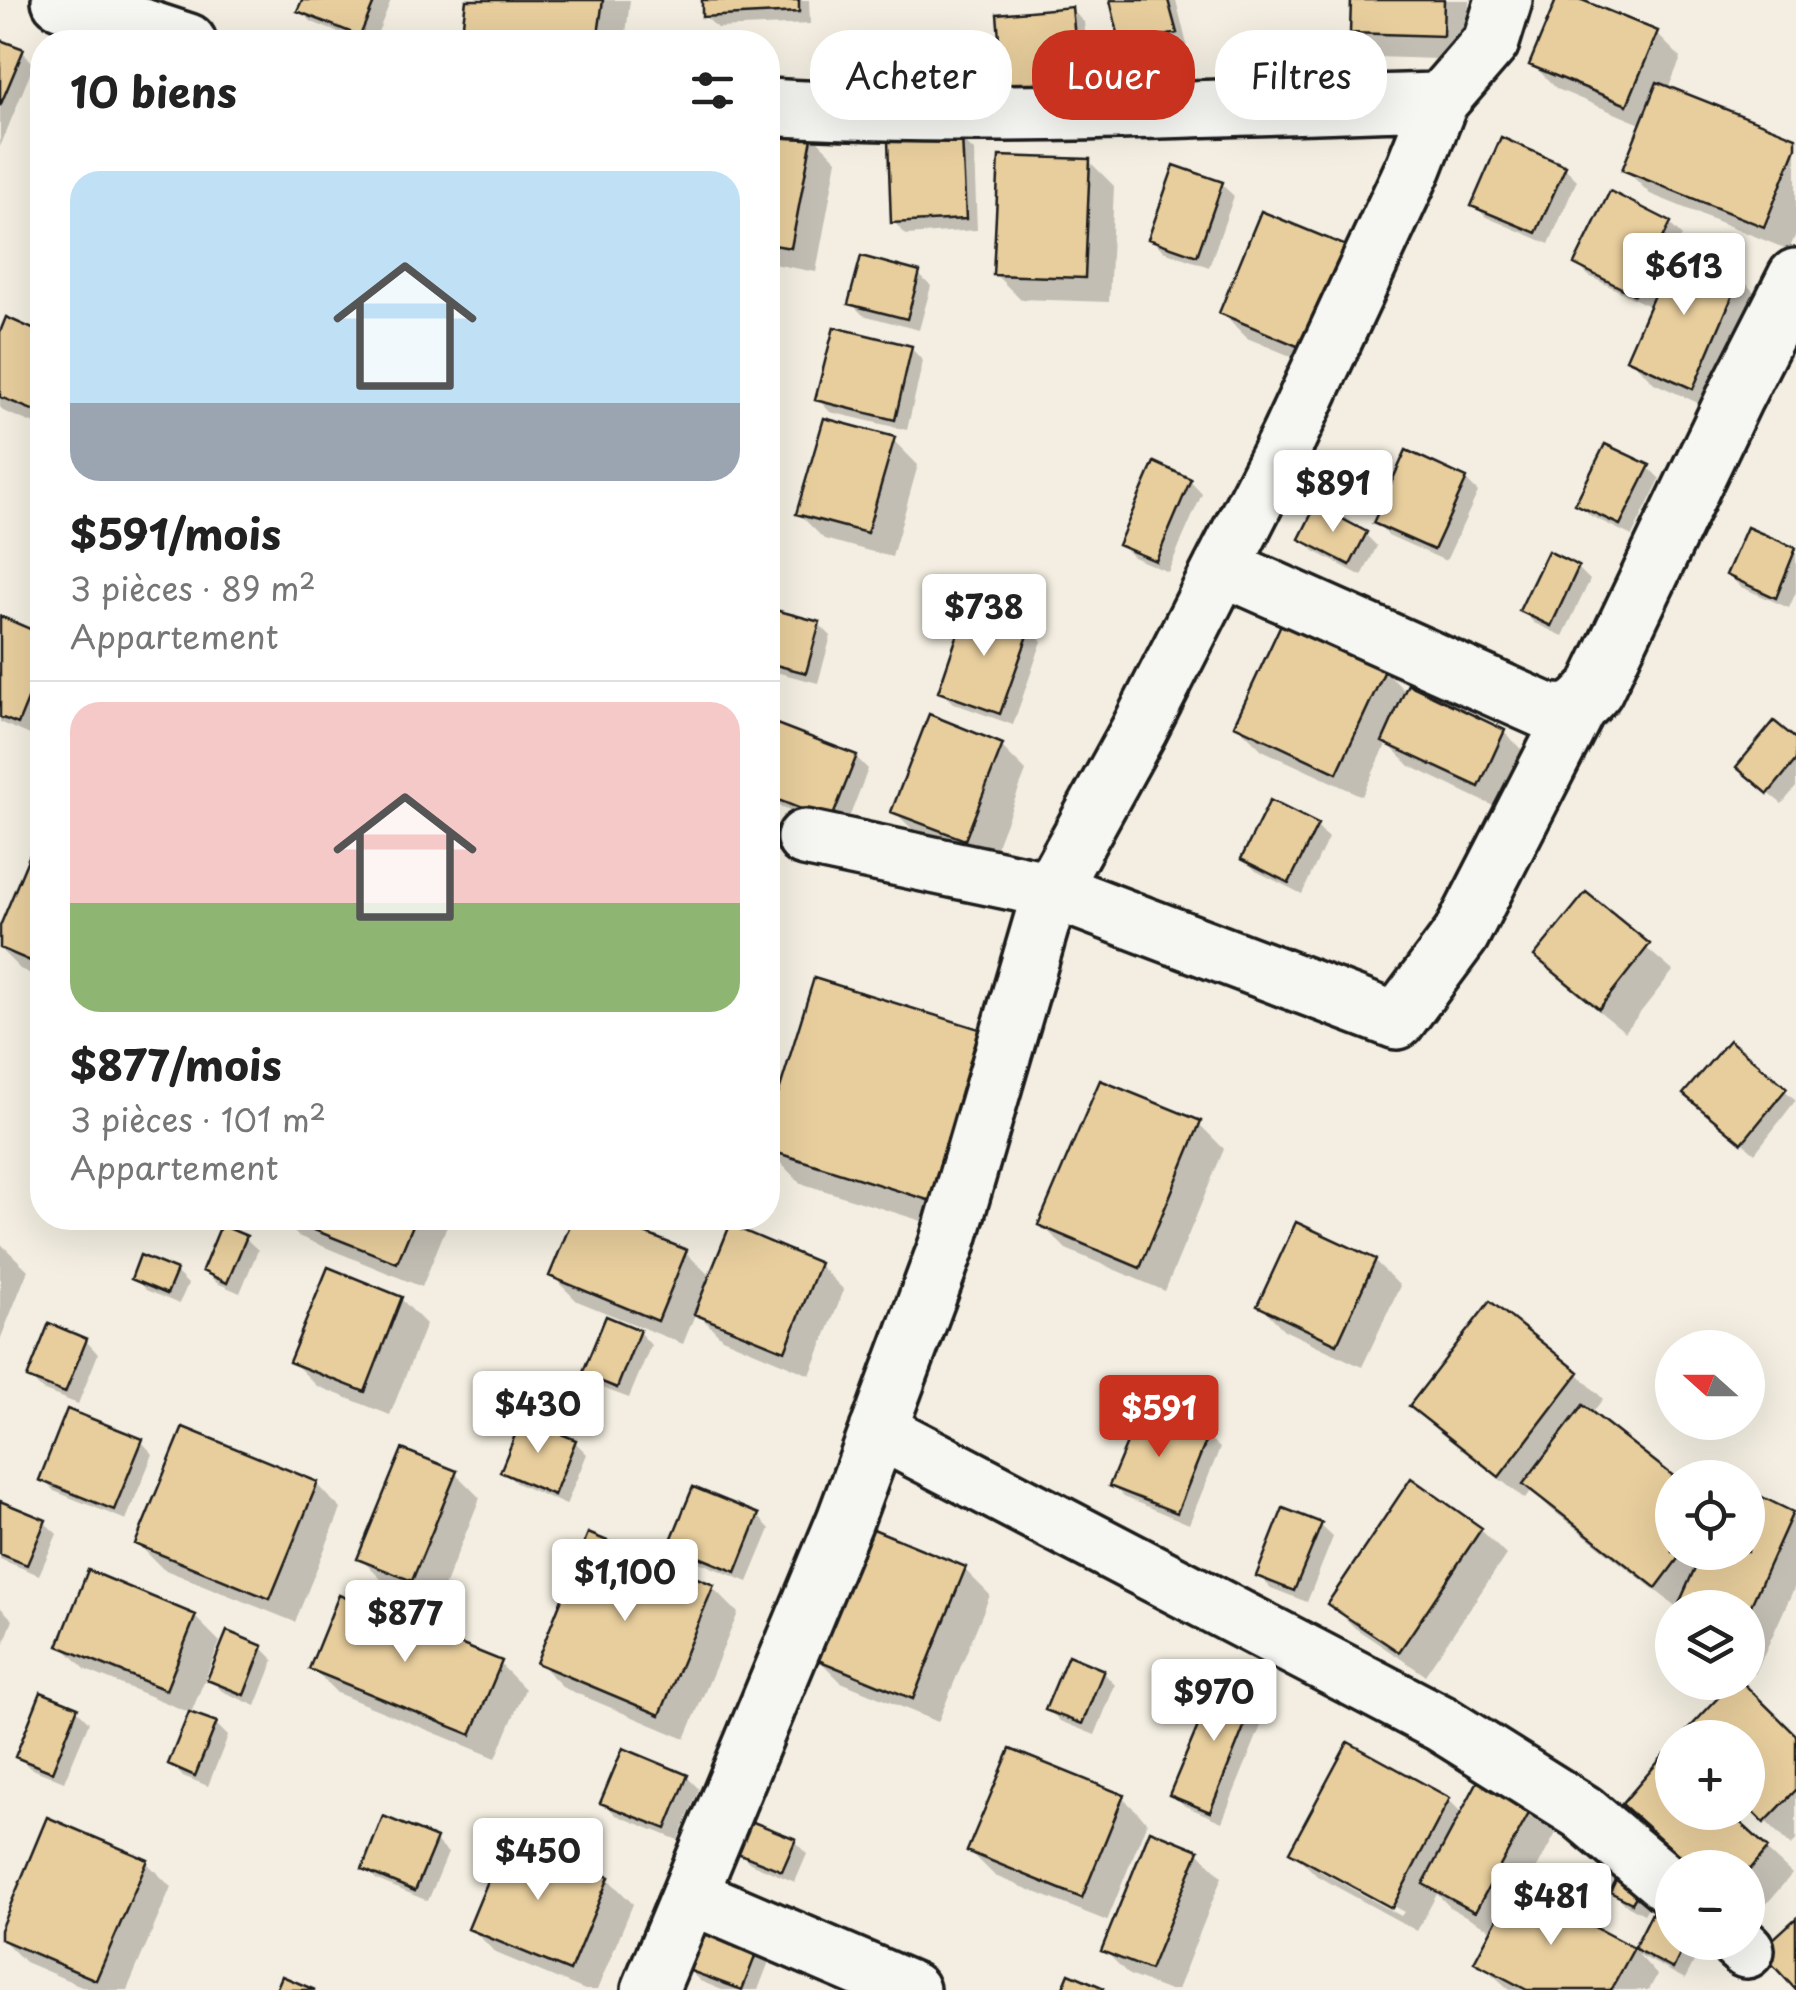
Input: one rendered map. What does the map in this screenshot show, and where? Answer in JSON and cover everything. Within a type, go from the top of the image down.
[{"type":"street","points":[[60,0],[151,30]]},
{"type":"street","points":[[650,1990],[846,1520],[947,1245],[1051,890],[1139,730],[1289,436],[1414,167],[1440,101],[1491,42],[1504,0]]},
{"type":"street","points":[[780,108],[846,112],[1047,112],[1440,101]]},
{"type":"street","points":[[806,838],[1051,890],[1397,1022],[1461,935],[1576,711],[1595,690],[1792,295]]},
{"type":"street","points":[[1222,567],[1546,711],[1576,711]]},
{"type":"street","points":[[878,1430],[1440,1723],[1582,1812],[1655,1874]]},
{"type":"street","points":[[692,1896],[911,1990]]},
{"type":"building","points":[[302,0],[375,0],[362,30],[345,30],[297,11]]},
{"type":"building","points":[[466,0],[603,0],[599,30],[462,30]]},
{"type":"building","points":[[702,0],[799,0],[799,12],[702,17]]},
{"type":"building","points":[[1110,0],[1168,0],[1176,30],[1117,30]]},
{"type":"building","points":[[1351,0],[1444,0],[1443,36],[1350,30]]},
{"type":"building","points":[[1556,0],[1582,0],[1658,31],[1627,105],[1529,65]]},
{"type":"building","points":[[1072,7],[1074,30],[1032,30],[1032,84],[1012,86],[1012,30],[998,30],[997,14]]},
{"type":"building","points":[[0,40],[24,49],[0,106]]},
{"type":"building","points":[[1657,82],[1796,137],[1796,148],[1764,227],[1622,170]]},
{"type":"building","points":[[780,127],[813,133],[791,248],[780,246]]},
{"type":"building","points":[[962,136],[966,219],[891,223],[888,140]]},
{"type":"building","points":[[1501,137],[1566,166],[1536,233],[1471,206]]},
{"type":"building","points":[[999,156],[1090,159],[1085,278],[993,275]]},
{"type":"building","points":[[1174,165],[1223,182],[1197,256],[1148,239]]},
{"type":"building","points":[[1610,191],[1671,222],[1635,295],[1574,264]]},
{"type":"building","points":[[1261,211],[1356,250],[1314,353],[1219,313]]},
{"type":"building","points":[[1675,247],[1741,276],[1693,389],[1626,359]]},
{"type":"building","points":[[861,256],[920,272],[907,319],[848,304]]},
{"type":"building","points":[[6,317],[30,328],[30,409],[0,397],[0,332]]},
{"type":"building","points":[[834,327],[912,346],[895,420],[815,400]]},
{"type":"building","points":[[824,418],[895,437],[867,533],[796,514]]},
{"type":"building","points":[[1605,444],[1650,465],[1620,525],[1575,504]]},
{"type":"building","points":[[1406,450],[1467,478],[1434,550],[1373,523]]},
{"type":"building","points":[[1154,462],[1191,479],[1156,561],[1118,545]]},
{"type":"building","points":[[1316,505],[1367,532],[1350,565],[1299,539]]},
{"type":"building","points":[[1747,527],[1796,548],[1776,598],[1726,575]]},
{"type":"building","points":[[1548,551],[1579,566],[1551,626],[1519,611]]},
{"type":"building","points":[[968,604],[1031,627],[1000,714],[938,692]]},
{"type":"building","points":[[780,611],[820,622],[806,673],[780,666]]},
{"type":"building","points":[[0,616],[30,629],[30,694],[18,724],[0,717]]},
{"type":"building","points":[[1283,620],[1386,668],[1337,773],[1234,725]]},
{"type":"building","points":[[1408,684],[1505,730],[1479,787],[1382,742]]},
{"type":"building","points":[[929,714],[1003,744],[965,840],[891,812]]},
{"type":"building","points":[[1774,721],[1796,739],[1796,760],[1768,794],[1736,767]]},
{"type":"building","points":[[780,725],[857,755],[831,821],[780,801]]},
{"type":"building","points":[[1270,800],[1318,824],[1289,883],[1241,859]]},
{"type":"building","points":[[30,854],[30,961],[0,948],[0,926]]},
{"type":"building","points":[[1586,892],[1650,944],[1599,1009],[1534,956]]},
{"type":"building","points":[[814,978],[986,1031],[934,1202],[780,1154],[780,1088]]},
{"type":"building","points":[[1729,1040],[1787,1088],[1742,1143],[1683,1094]]},
{"type":"building","points":[[1100,1080],[1201,1121],[1140,1268],[1038,1225]]},
{"type":"building","points":[[1296,1222],[1376,1259],[1337,1344],[1257,1306]]},
{"type":"building","points":[[219,1230],[247,1236],[227,1283],[202,1271]]},
{"type":"building","points":[[314,1230],[411,1230],[397,1263]]},
{"type":"building","points":[[568,1230],[637,1230],[687,1250],[658,1321],[549,1276]]},
{"type":"building","points":[[728,1230],[742,1230],[820,1263],[785,1351],[694,1314]]},
{"type":"building","points":[[140,1255],[177,1270],[167,1294],[131,1279]]},
{"type":"building","points":[[328,1267],[402,1297],[365,1392],[289,1362]]},
{"type":"building","points":[[1490,1301],[1579,1372],[1499,1477],[1409,1406]]},
{"type":"building","points":[[606,1316],[640,1330],[617,1388],[582,1374]]},
{"type":"building","points":[[49,1323],[87,1339],[65,1393],[27,1378]]},
{"type":"building","points":[[1583,1405],[1655,1462],[1655,1570],[1670,1570],[1656,1588],[1523,1484]]},
{"type":"building","points":[[1142,1407],[1209,1434],[1177,1513],[1109,1486]]},
{"type":"building","points":[[67,1409],[143,1439],[114,1510],[39,1480]]},
{"type":"building","points":[[522,1418],[576,1440],[554,1495],[500,1472]]},
{"type":"building","points":[[183,1427],[318,1482],[270,1599],[135,1544]]},
{"type":"building","points":[[402,1449],[457,1471],[412,1581],[357,1559]]},
{"type":"building","points":[[1411,1478],[1482,1528],[1399,1652],[1327,1604]]},
{"type":"building","points":[[693,1487],[759,1514],[736,1572],[669,1545]]},
{"type":"building","points":[[1765,1498],[1793,1512],[1758,1590],[1685,1590],[1694,1570],[1765,1570]]},
{"type":"building","points":[[0,1501],[46,1520],[27,1565],[0,1554]]},
{"type":"building","points":[[1283,1508],[1322,1523],[1294,1591],[1256,1576]]},
{"type":"building","points":[[866,1526],[966,1567],[913,1699],[813,1658]]},
{"type":"building","points":[[588,1533],[714,1585],[660,1715],[536,1663]]},
{"type":"building","points":[[88,1570],[196,1615],[166,1690],[58,1646]]},
{"type":"building","points":[[339,1595],[502,1661],[471,1735],[309,1669]]},
{"type":"building","points":[[227,1631],[263,1646],[244,1695],[207,1680]]},
{"type":"building","points":[[1068,1655],[1104,1670],[1082,1724],[1045,1710]]},
{"type":"building","points":[[1219,1676],[1258,1692],[1210,1812],[1169,1795]]},
{"type":"building","points":[[41,1692],[78,1707],[52,1772],[15,1757]]},
{"type":"building","points":[[1716,1700],[1760,1700],[1796,1735],[1796,1790],[1765,1822],[1765,1720],[1697,1720]]},
{"type":"building","points":[[189,1712],[217,1722],[195,1776],[168,1764]]},
{"type":"building","points":[[1348,1742],[1450,1798],[1392,1908],[1289,1852]]},
{"type":"building","points":[[623,1748],[688,1775],[666,1829],[600,1803]]},
{"type":"building","points":[[1010,1749],[1124,1795],[1082,1898],[967,1851]]},
{"type":"building","points":[[1655,1766],[1655,1830],[1748,1830],[1768,1848],[1765,1852],[1673,1850],[1622,1804]]},
{"type":"building","points":[[1480,1777],[1533,1806],[1475,1912],[1423,1884]]},
{"type":"building","points":[[383,1816],[437,1838],[415,1891],[362,1869]]},
{"type":"building","points":[[47,1817],[148,1860],[96,1980],[0,1939],[0,1930]]},
{"type":"building","points":[[748,1820],[796,1839],[782,1871],[735,1852]]},
{"type":"building","points":[[1150,1830],[1199,1850],[1150,1970],[1101,1951]]},
{"type":"building","points":[[507,1835],[609,1877],[570,1971],[468,1929]]},
{"type":"building","points":[[1621,1870],[1644,1883],[1632,1903],[1610,1892]]},
{"type":"building","points":[[1515,1885],[1634,1948],[1611,1990],[1527,1990],[1474,1962]]},
{"type":"building","points":[[1655,1907],[1655,1959],[1634,1948]]},
{"type":"building","points":[[1796,1918],[1796,1990],[1765,1956],[1765,1946]]},
{"type":"building","points":[[705,1922],[760,1944],[742,1990],[685,1969]]},
{"type":"building","points":[[1656,1960],[1677,1960],[1673,1969]]},
{"type":"building","points":[[1069,1973],[1104,1988],[1062,1990]]},
{"type":"building","points":[[282,1976],[315,1990],[276,1990]]}]
